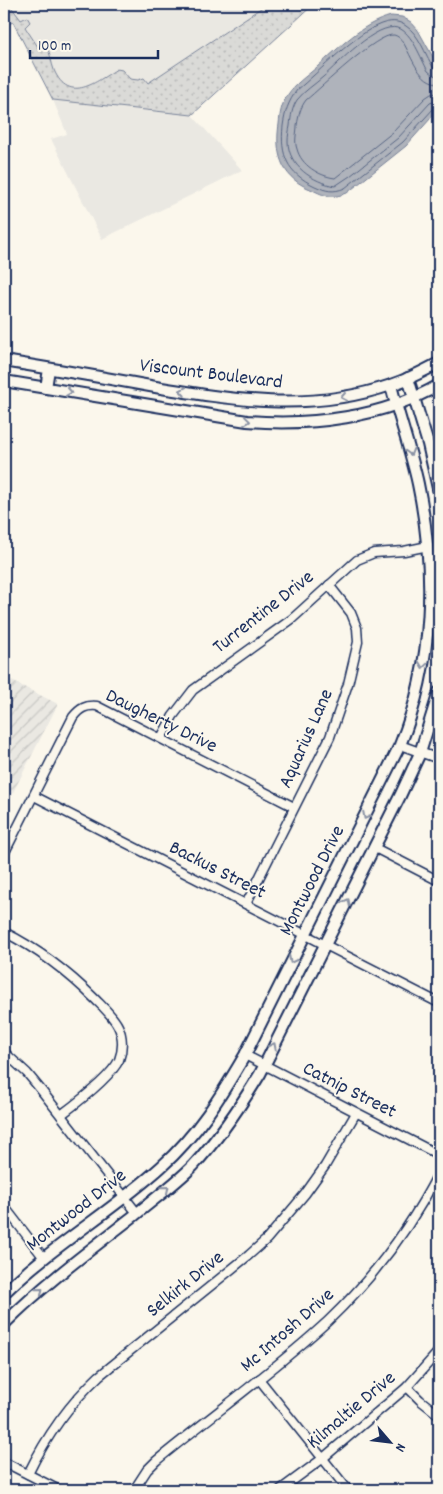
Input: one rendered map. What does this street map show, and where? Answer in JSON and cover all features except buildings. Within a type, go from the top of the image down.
[{"type":"main road","name":"Viscount Boulevard","points":[[4,361],[259,402],[312,401],[360,394],[391,385],[439,363]]},
{"type":"main road","points":[[46,388],[49,368]]},
{"type":"main road","points":[[408,378],[428,444],[439,493]]},
{"type":"main road","name":"Viscount Boulevard","points":[[4,381],[270,423],[310,422],[372,412],[414,398],[439,385]]},
{"type":"main road","name":"Montwood Drive","points":[[4,1293],[44,1258],[162,1166],[195,1132],[221,1097],[245,1055],[400,745],[414,708],[422,669],[430,594],[428,546],[418,484],[391,385]]},
{"type":"main road","points":[[217,416],[220,397]]},
{"type":"main road","name":"Turrentine Drive","points":[[428,546],[439,543]]},
{"type":"main road","name":"Montwood Drive","points":[[4,1324],[24,1304],[172,1185],[209,1148],[241,1106],[264,1065],[375,848],[420,752],[439,692]]},
{"type":"street","name":"Turrentine Drive","points":[[161,738],[172,716],[193,690],[292,619],[348,566],[364,556],[374,553],[404,551],[428,546]]},
{"type":"street","name":"Aquarius Lane","points":[[246,904],[320,758],[338,716],[348,684],[358,642],[357,628],[354,619],[329,585]]},
{"type":"street","name":"Daugherty Drive","points":[[4,854],[73,717],[78,710],[85,706],[97,706],[294,807]]},
{"type":"street","points":[[400,745],[439,759]]},
{"type":"street","name":"Backus Street","points":[[34,796],[439,1003]]},
{"type":"street","points":[[375,848],[439,881]]},
{"type":"street","points":[[4,932],[40,953],[63,971],[102,1006],[119,1028],[122,1040],[118,1061],[92,1090],[61,1115]]},
{"type":"street","points":[[4,1052],[27,1073],[137,1213]]},
{"type":"street","name":"Catnip Street","points":[[245,1055],[439,1155]]},
{"type":"street","name":"Selkirk Drive","points":[[28,1474],[54,1427],[84,1390],[267,1239],[305,1194],[325,1166],[356,1113]]},
{"type":"street","name":"Mc Intosh Drive","points":[[134,1490],[147,1470],[156,1461],[259,1380],[328,1320],[370,1276],[414,1216],[439,1172]]},
{"type":"street","points":[[4,1206],[44,1258]]},
{"type":"street","name":"Kilmaltie Drive","points":[[280,1490],[322,1459],[407,1387],[439,1351]]},
{"type":"street","points":[[259,1380],[348,1490]]},
{"type":"street","points":[[407,1387],[439,1415]]},
{"type":"street","points":[[4,1462],[59,1490]]},
{"type":"shaded area","points":[[4,4],[314,4],[192,115],[242,170],[102,239],[51,139],[67,134],[53,100],[13,22],[4,26]]},
{"type":"shaded area","points":[[4,4],[9,4],[21,20],[27,17],[30,22],[25,27],[40,50],[45,46],[47,47],[54,70],[60,80],[67,86],[75,88],[92,84],[117,69],[122,70],[130,79],[138,80],[144,78],[148,83],[267,4],[314,4],[192,115],[53,100],[13,22],[4,26]]},
{"type":"shaded area","points":[[4,677],[58,704],[4,810]]},
{"type":"water","points":[[391,16],[402,17],[411,22],[418,30],[439,68],[439,109],[406,146],[347,193],[336,196],[323,195],[299,183],[285,170],[278,144],[280,113],[283,103],[297,84],[351,37],[360,30]]}]
